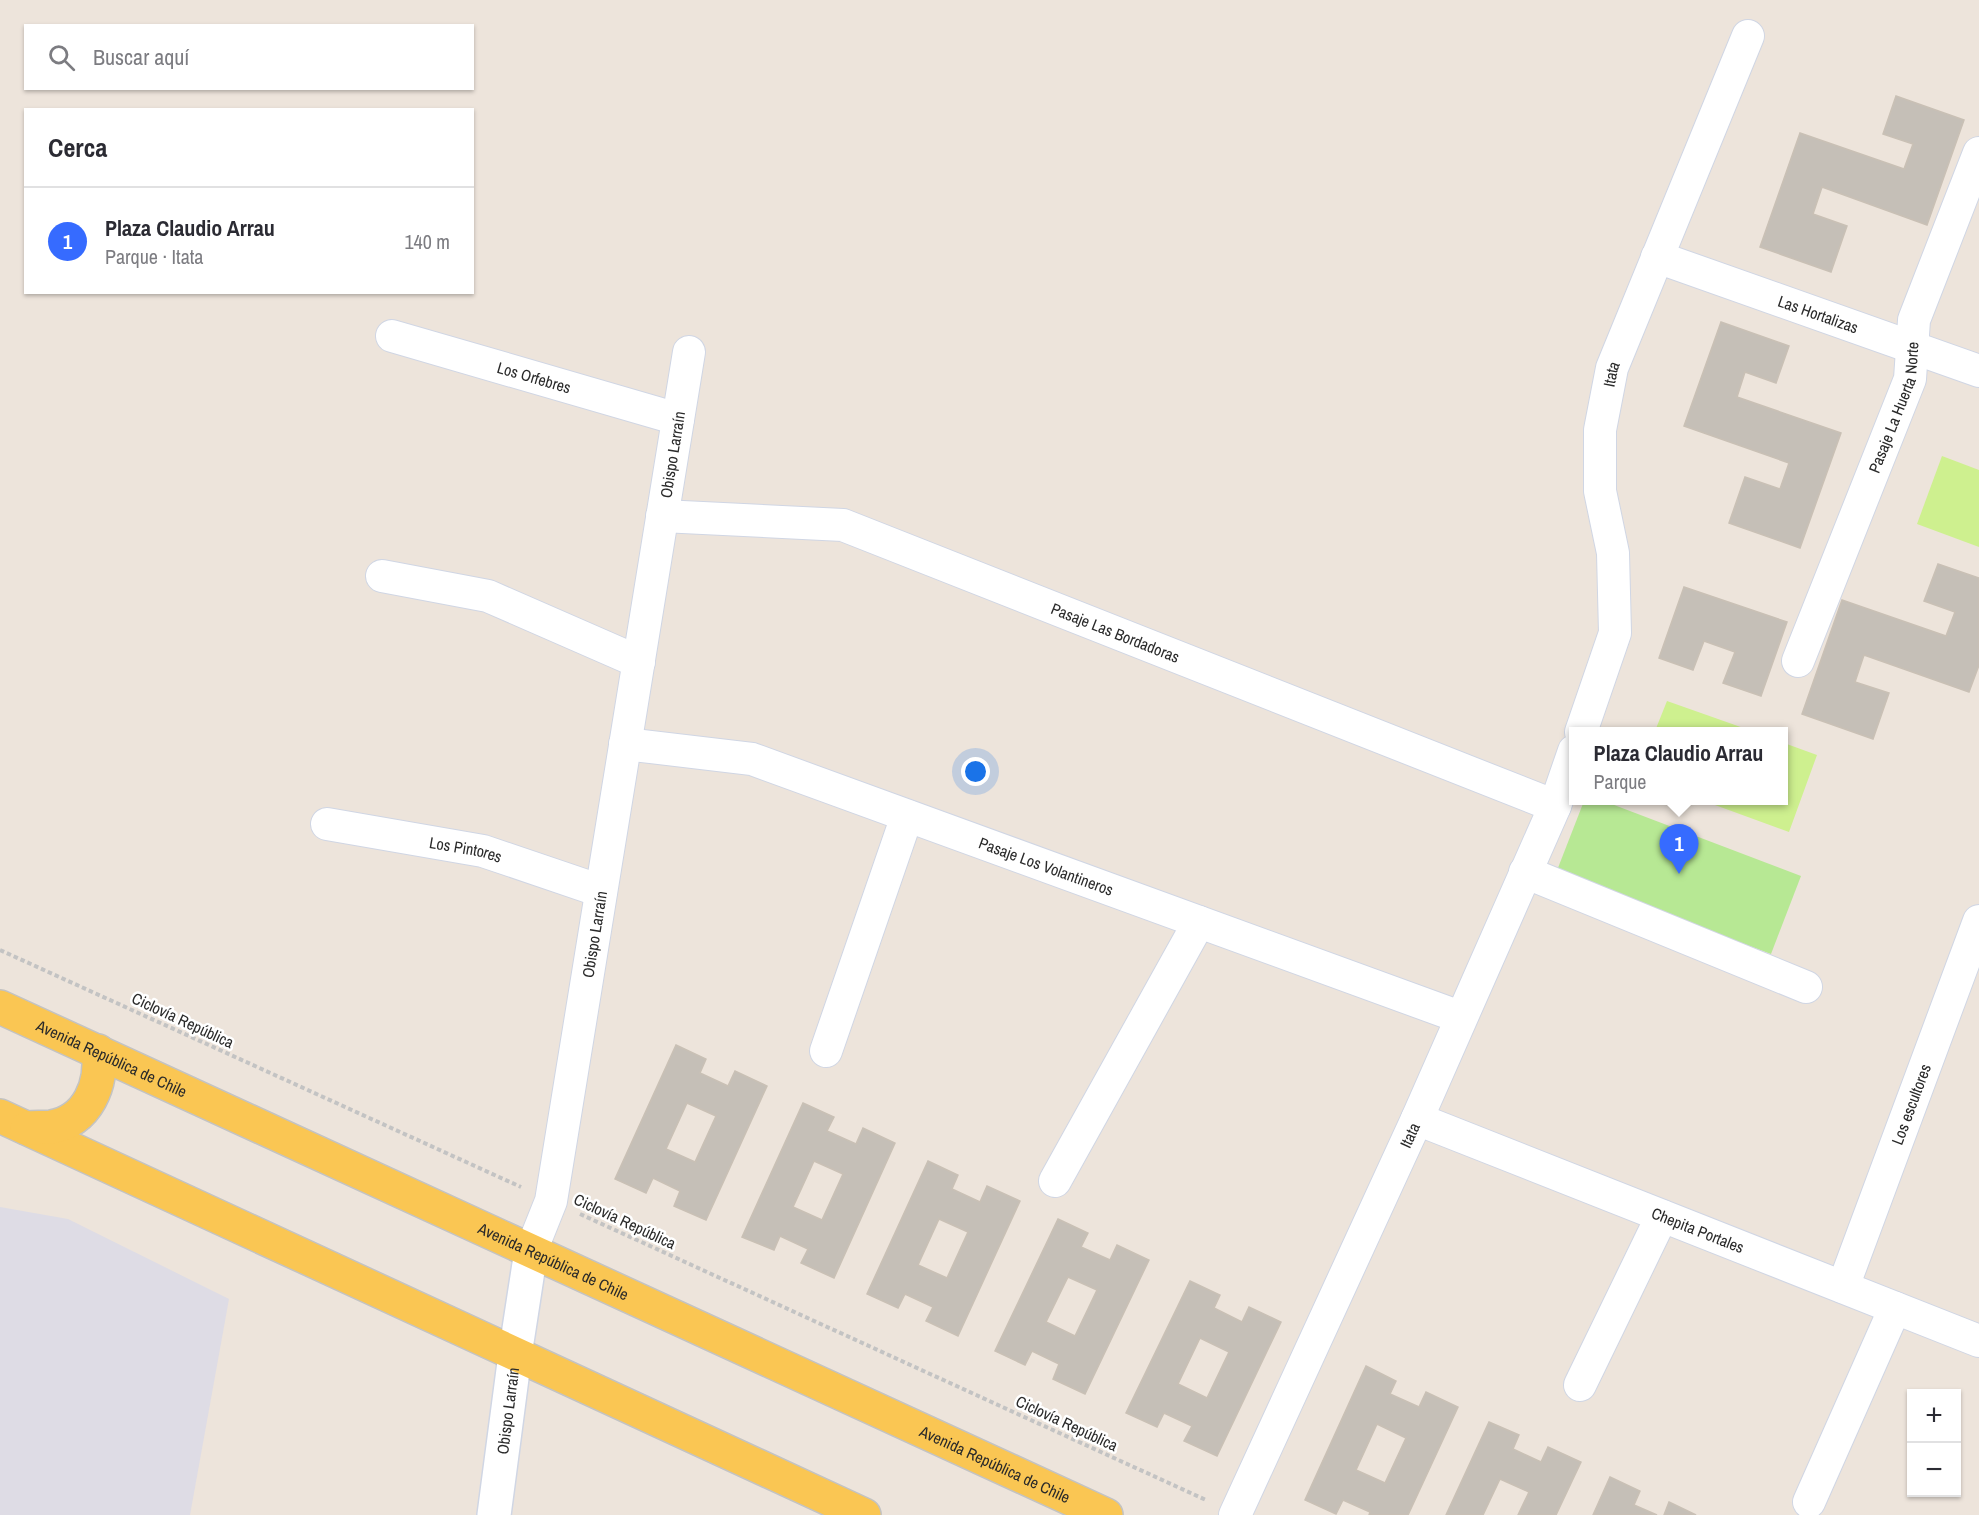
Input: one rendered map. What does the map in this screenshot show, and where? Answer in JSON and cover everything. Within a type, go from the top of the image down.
[{"type":"main road","name":"Avenida República de Chile","points":[[0,1007],[1106,1515]]},
{"type":"main road","points":[[14,1122],[52,1127],[76,1116],[94,1095],[99,1080],[98,1051]]},
{"type":"main road","points":[[14,1122],[864,1515]]},
{"type":"street","name":"Itata","points":[[1583,727],[1615,633],[1613,553],[1600,491],[1600,430],[1612,368],[1748,36]]},
{"type":"street","name":"Pasaje La Huerta Norte","points":[[1798,661],[1910,379],[1914,320],[1979,153]]},
{"type":"street","name":"Las Hortalizas","points":[[1657,257],[1979,371]]},
{"type":"street","name":"Los Orfebres","points":[[392,336],[678,419]]},
{"type":"street","name":"Obispo Larraín","points":[[494,1515],[531,1251],[551,1201],[689,352]]},
{"type":"street","name":"Pasaje Las Bordadoras","points":[[662,516],[843,525],[1555,806]]},
{"type":"street","points":[[382,576],[488,596],[639,662]]},
{"type":"street","name":"Pasaje Los Volantineros","points":[[625,744],[753,759],[1460,1017]]},
{"type":"street","name":"Itata","points":[[1235,1514],[1417,1119],[1460,1017],[1555,806],[1569,765]]},
{"type":"street","points":[[826,1050],[907,816]]},
{"type":"street","name":"Los Pintores","points":[[327,824],[483,851],[602,891]]},
{"type":"street","points":[[1525,872],[1806,987]]},
{"type":"street","points":[[1054,1181],[1199,922]]},
{"type":"street","name":"Los escultores","points":[[1843,1287],[1979,922]]},
{"type":"street","name":"Chepita Portales","points":[[1417,1119],[1979,1341]]},
{"type":"street","points":[[1580,1385],[1662,1216]]},
{"type":"street","points":[[1809,1502],[1895,1308]]},
{"type":"path","name":"Ciclovía República","points":[[0,950],[1235,1514]]},
{"type":"shaded area","points":[[0,1207],[68,1219],[229,1299],[190,1515],[0,1515]]},
{"type":"green space","points":[[1942,456],[1979,470],[1979,547],[1917,524]]},
{"type":"green space","points":[[1667,701],[1741,727],[1657,727]]},
{"type":"green space","points":[[1788,744],[1817,755],[1789,832],[1715,805],[1788,805]]},
{"type":"green space","points":[[1582,805],[1614,805],[1801,876],[1771,954],[1556,873]]},
{"type":"building","points":[[1896,96],[1964,120],[1927,225],[1822,187],[1813,214],[1847,226],[1831,272],[1760,247],[1800,133],[1904,169],[1913,144],[1883,134]]},
{"type":"building","points":[[1721,322],[1789,346],[1776,383],[1745,372],[1737,397],[1841,433],[1800,548],[1729,523],[1745,477],[1780,489],[1789,463],[1684,426]]},
{"type":"building","points":[[1938,564],[1979,578],[1979,665],[1969,692],[1864,655],[1855,682],[1889,693],[1873,739],[1802,714],[1842,600],[1946,636],[1955,612],[1924,601]]},
{"type":"building","points":[[1684,587],[1787,622],[1761,696],[1723,683],[1735,652],[1704,641],[1693,670],[1659,658]]},
{"type":"building","points":[[676,1045],[706,1059],[700,1073],[728,1086],[735,1071],[767,1086],[706,1220],[674,1206],[680,1191],[653,1178],[646,1193],[615,1179]],"holes":[[[687,1103],[716,1116],[695,1162],[666,1149]]]},
{"type":"building","points":[[803,1103],[834,1117],[827,1131],[856,1144],[863,1128],[895,1143],[834,1278],[801,1263],[808,1249],[780,1236],[774,1250],[742,1237]],"holes":[[[814,1161],[843,1174],[822,1220],[793,1207]]]},
{"type":"building","points":[[928,1161],[958,1175],[952,1189],[980,1202],[987,1186],[1020,1201],[958,1336],[926,1321],[933,1307],[905,1294],[898,1308],[867,1294]],"holes":[[[939,1219],[968,1232],[947,1278],[918,1265]]]},
{"type":"building","points":[[1058,1219],[1088,1233],[1081,1247],[1110,1260],[1117,1245],[1149,1260],[1085,1394],[1053,1379],[1059,1364],[1032,1351],[1025,1365],[995,1351]],"holes":[[[1068,1277],[1097,1290],[1075,1336],[1046,1322]]]},
{"type":"building","points":[[1190,1281],[1220,1295],[1214,1308],[1242,1322],[1249,1307],[1281,1322],[1217,1456],[1184,1441],[1192,1426],[1164,1413],[1157,1427],[1126,1413]],"holes":[[[1200,1338],[1229,1352],[1207,1398],[1178,1384]]]},
{"type":"building","points":[[1366,1366],[1396,1381],[1390,1394],[1419,1407],[1426,1392],[1458,1407],[1408,1515],[1369,1515],[1370,1512],[1343,1500],[1336,1514],[1305,1500]],"holes":[[[1377,1424],[1406,1438],[1385,1483],[1356,1470]]]},
{"type":"building","points":[[1489,1422],[1519,1435],[1513,1449],[1541,1462],[1548,1447],[1581,1462],[1556,1515],[1518,1515],[1529,1492],[1500,1479],[1483,1515],[1446,1515]]},
{"type":"building","points":[[1610,1477],[1640,1491],[1634,1505],[1657,1515],[1593,1515]]},
{"type":"building","points":[[1669,1502],[1696,1515],[1664,1515]]},
{"type":"place","name":"Plaza Claudio Arrau","points":[[1679,874]]}]
